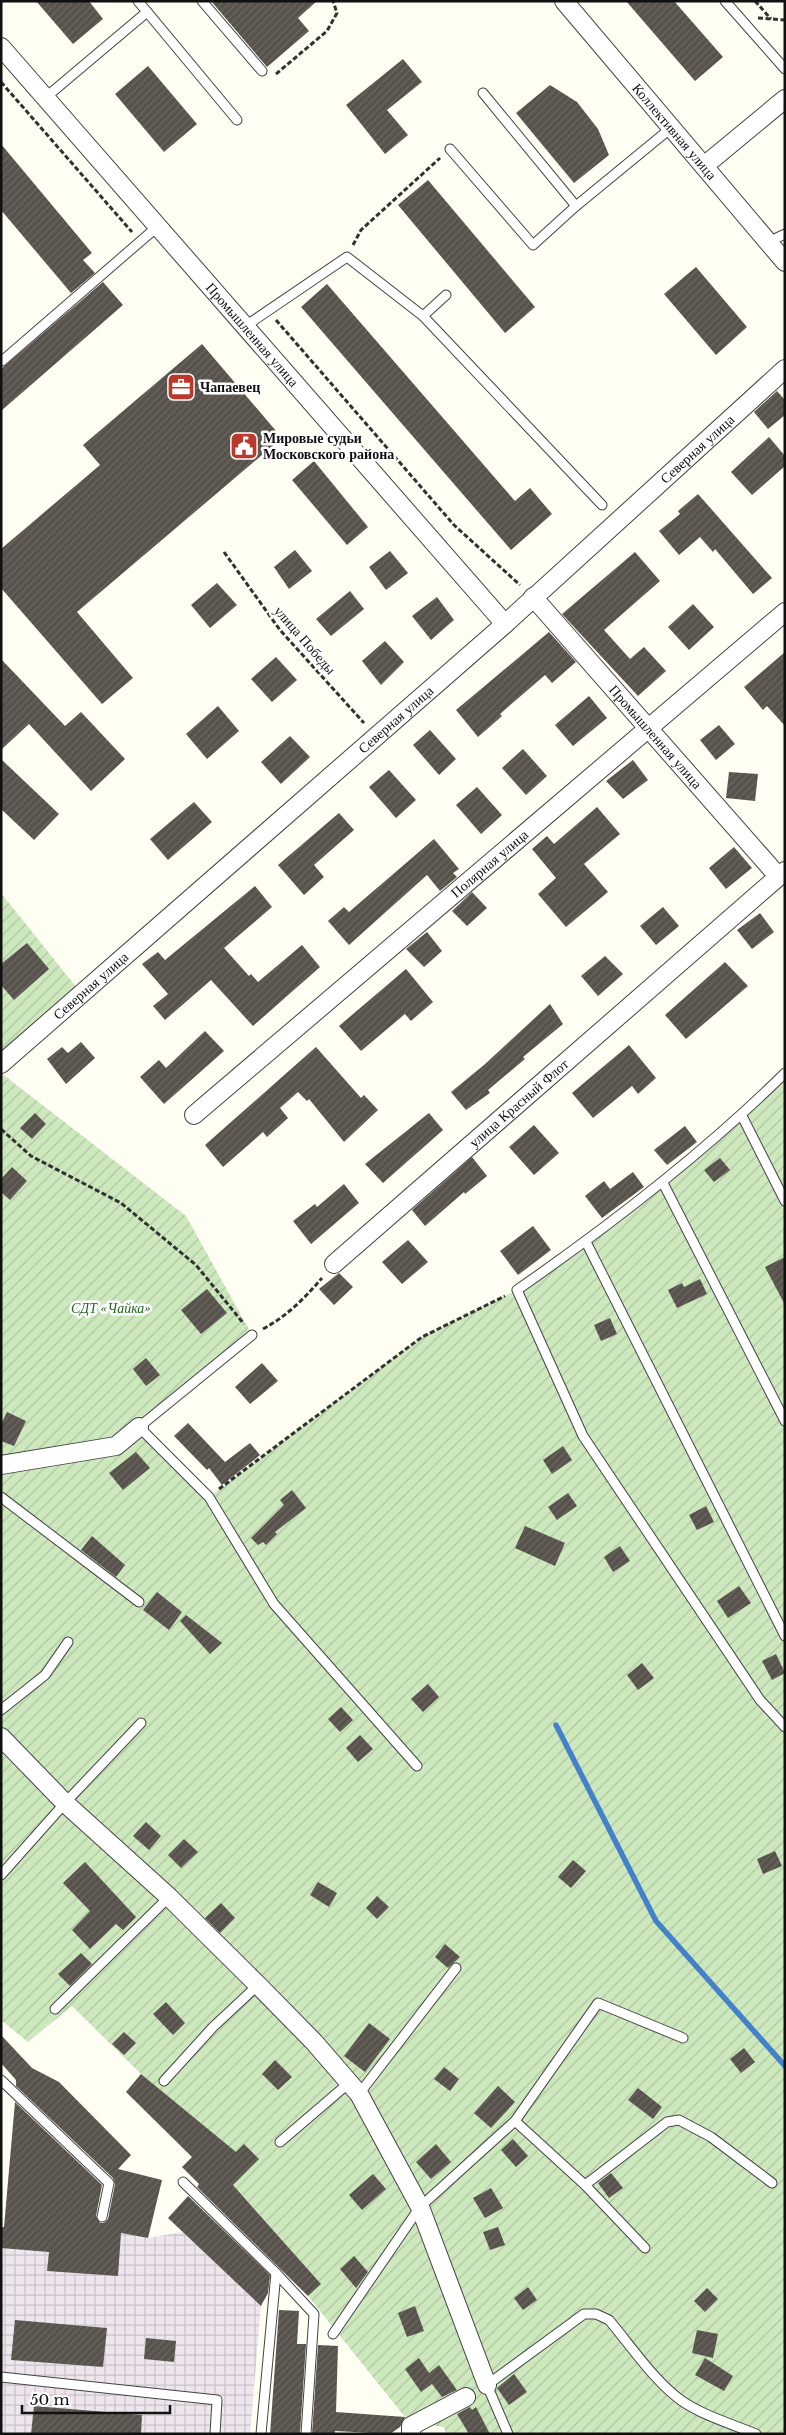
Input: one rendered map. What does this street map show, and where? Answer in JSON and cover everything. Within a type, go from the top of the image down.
[{"type":"street","name":"Коллективная улица","points":[[564,1],[785,262]]},
{"type":"street","name":"Промышленная улица","points":[[1,47],[505,624]]},
{"type":"street","points":[[704,166],[785,99]]},
{"type":"street","name":"Северная улица","points":[[1,1064],[505,624],[785,369]]},
{"type":"street","name":"Промышленная улица","points":[[533,597],[783,877]]},
{"type":"street","name":"Полярная улица","points":[[194,1115],[785,612]]},
{"type":"street","name":"улица Красный Флот","points":[[334,1264],[783,877]]},
{"type":"street","points":[[1,1465],[116,1446],[139,1427]]},
{"type":"street","points":[[1,1737],[65,1803],[169,1897],[258,1986],[355,2088],[420,2207],[487,2385]]},
{"type":"street","points":[[411,2434],[411,2426],[466,2397]]},
{"type":"lane","points":[[202,1],[262,71]]},
{"type":"lane","points":[[725,1],[782,59],[785,69]]},
{"type":"lane","points":[[140,2],[237,120]]},
{"type":"lane","points":[[45,98],[147,12]]},
{"type":"lane","points":[[484,93],[576,206]]},
{"type":"lane","points":[[450,149],[533,245],[576,206],[671,128]]},
{"type":"lane","points":[[2,361],[157,227]]},
{"type":"lane","points":[[768,242],[785,234]]},
{"type":"lane","points":[[244,327],[347,257],[423,316],[602,505]]},
{"type":"lane","points":[[423,316],[446,295]]},
{"type":"lane","points":[[785,1073],[742,1116],[663,1183],[586,1242],[517,1290],[583,1436],[760,1700],[785,1726]]},
{"type":"lane","points":[[742,1116],[785,1201]]},
{"type":"lane","points":[[663,1183],[785,1421]]},
{"type":"lane","points":[[586,1242],[785,1636]]},
{"type":"lane","points":[[252,1335],[139,1427],[209,1497],[274,1604],[417,1766]]},
{"type":"lane","points":[[1,1496],[139,1602]]},
{"type":"lane","points":[[1,1710],[45,1675],[68,1642]]},
{"type":"lane","points":[[1,1876],[65,1803],[141,1723]]},
{"type":"lane","points":[[55,2009],[169,1897]]},
{"type":"lane","points":[[280,2142],[355,2088],[456,1968]]},
{"type":"lane","points":[[164,2081],[213,2027],[258,1986]]},
{"type":"lane","points":[[333,2334],[420,2207],[515,2121],[598,2002],[683,2038]]},
{"type":"lane","points":[[1,2080],[109,2183],[102,2217]]},
{"type":"lane","points":[[585,2185],[667,2122],[679,2120],[711,2137],[772,2183]]},
{"type":"lane","points":[[515,2121],[585,2185],[646,2248]]},
{"type":"lane","points":[[183,2182],[276,2273],[314,2314],[306,2434]]},
{"type":"lane","points":[[262,2434],[276,2273]]},
{"type":"lane","points":[[508,2434],[487,2385],[584,2314],[596,2314],[609,2320],[666,2387],[682,2401],[700,2412],[756,2434]]},
{"type":"lane","points":[[1,2377],[217,2400],[215,2434]]},
{"type":"path","points":[[262,71],[275,74],[327,31],[336,13],[333,1]]},
{"type":"path","points":[[755,1],[771,19]]},
{"type":"path","points":[[1,82],[140,242]]},
{"type":"path","points":[[347,257],[361,230],[450,149]]},
{"type":"path","points":[[267,310],[454,525],[533,597]]},
{"type":"path","name":"улица Победы","points":[[224,552],[280,630],[376,737]]},
{"type":"path","points":[[1,1129],[31,1156],[121,1203],[196,1265],[252,1335],[280,1320],[310,1293],[334,1264]]},
{"type":"path","points":[[209,1497],[422,1337],[517,1290]]},
{"type":"shaded area","points":[[1,2227],[121,2233],[148,2238],[183,2232],[261,2306],[250,2434],[1,2434]]},
{"type":"green space","points":[[1,893],[81,993],[1,1064]]},
{"type":"green space","name":"СДТ «Чайка»","points":[[1,1073],[186,1216],[252,1335],[139,1427],[209,1497],[422,1337],[517,1290],[586,1242],[785,1073],[785,2434],[446,2434],[444,2427],[409,2422],[308,2296],[321,2284],[202,2150],[215,2135],[141,2074],[72,2006],[28,2042],[1,2020]]},
{"type":"building","points":[[36,1],[89,1],[103,19],[73,44]]},
{"type":"building","points":[[211,1],[317,1],[298,18],[309,31],[267,67]]},
{"type":"building","points":[[626,1],[674,1],[723,57],[695,81]]},
{"type":"building","points":[[403,59],[422,82],[387,110],[408,135],[385,154],[346,105]]},
{"type":"building","points":[[148,66],[197,124],[164,152],[115,94]]},
{"type":"building","points":[[550,85],[577,102],[598,129],[609,155],[574,183],[516,113]]},
{"type":"building","points":[[1,144],[92,253],[83,260],[95,273],[71,293],[1,210]]},
{"type":"building","points":[[428,180],[535,307],[505,333],[398,205]]},
{"type":"building","points":[[696,267],[747,327],[716,355],[664,294]]},
{"type":"building","points":[[103,282],[123,305],[1,411],[1,369]]},
{"type":"building","points":[[327,284],[515,501],[530,488],[552,514],[511,550],[301,307]]},
{"type":"building","points":[[202,344],[282,438],[77,612],[133,678],[102,704],[1,588],[1,549],[100,465],[83,445]]},
{"type":"building","points":[[777,391],[785,400],[785,415],[768,429],[754,412]]},
{"type":"building","points":[[769,437],[785,456],[785,466],[752,495],[731,472]]},
{"type":"building","points":[[314,461],[368,527],[347,545],[292,480]]},
{"type":"building","points":[[698,494],[772,578],[753,594],[715,549],[713,552],[700,537],[679,555],[659,531],[680,514],[678,511]]},
{"type":"building","points":[[295,550],[312,571],[289,589],[274,567]]},
{"type":"building","points":[[390,551],[408,573],[386,590],[369,567]]},
{"type":"building","points":[[635,552],[660,581],[604,630],[630,659],[644,647],[666,671],[638,696],[562,614]]},
{"type":"building","points":[[217,583],[237,605],[210,628],[191,605]]},
{"type":"building","points":[[350,591],[364,609],[331,636],[316,619]]},
{"type":"building","points":[[437,597],[454,620],[431,640],[412,616]]},
{"type":"building","points":[[693,604],[714,627],[689,650],[668,627]]},
{"type":"building","points":[[549,632],[576,662],[552,683],[545,675],[500,714],[502,716],[478,737],[456,710]]},
{"type":"building","points":[[385,641],[404,662],[381,685],[362,661]]},
{"type":"building","points":[[785,652],[785,726],[767,706],[763,710],[744,687]]},
{"type":"building","points":[[276,657],[297,680],[272,702],[251,679]]},
{"type":"building","points":[[1,659],[65,726],[81,712],[125,759],[91,791],[29,724],[1,750]]},
{"type":"building","points":[[589,696],[607,718],[573,746],[555,725]]},
{"type":"building","points":[[218,706],[239,731],[207,759],[186,734]]},
{"type":"building","points":[[719,725],[735,744],[716,760],[700,740]]},
{"type":"building","points":[[430,730],[456,759],[439,775],[413,745]]},
{"type":"building","points":[[290,736],[310,757],[281,784],[261,762]]},
{"type":"building","points":[[523,749],[547,776],[526,795],[502,768]]},
{"type":"building","points":[[1,759],[59,814],[34,840],[1,809]]},
{"type":"building","points":[[633,760],[648,780],[623,799],[606,781]]},
{"type":"building","points":[[389,770],[416,800],[396,818],[369,787]]},
{"type":"building","points":[[729,772],[758,774],[755,801],[726,798]]},
{"type":"building","points":[[477,787],[502,815],[481,834],[456,805]]},
{"type":"building","points":[[194,802],[212,822],[168,860],[150,839]]},
{"type":"building","points":[[597,807],[620,834],[584,864],[608,892],[566,927],[538,894],[556,878],[532,849],[547,836],[554,844]]},
{"type":"building","points":[[339,813],[354,830],[314,865],[324,877],[304,895],[278,865]]},
{"type":"building","points":[[434,839],[459,869],[453,873],[457,877],[440,891],[427,875],[349,945],[328,921],[344,907],[349,912]]},
{"type":"building","points":[[734,847],[752,868],[726,889],[709,868]]},
{"type":"building","points":[[255,886],[272,907],[224,948],[249,976],[251,974],[258,982],[302,945],[320,967],[253,1026],[211,980],[165,1020],[153,1006],[168,994],[142,964],[158,952],[165,960]]},
{"type":"building","points":[[472,892],[487,908],[467,926],[452,911]]},
{"type":"building","points":[[663,907],[679,926],[656,945],[640,926]]},
{"type":"building","points":[[760,913],[774,932],[752,949],[737,930]]},
{"type":"building","points":[[427,932],[442,951],[424,967],[406,949]]},
{"type":"building","points":[[27,943],[49,969],[14,1000],[1,985],[1,964]]},
{"type":"building","points":[[605,956],[623,974],[598,996],[581,976]]},
{"type":"building","points":[[725,962],[748,986],[686,1039],[665,1015]]},
{"type":"building","points":[[406,969],[433,1002],[411,1021],[405,1014],[361,1051],[339,1026]]},
{"type":"building","points":[[550,1004],[563,1024],[523,1057],[525,1059],[488,1090],[490,1093],[466,1110],[451,1092],[484,1065]]},
{"type":"building","points":[[205,1031],[224,1051],[164,1104],[140,1077],[159,1060],[166,1068]]},
{"type":"building","points":[[81,1042],[95,1058],[66,1084],[47,1059],[62,1047],[68,1053]]},
{"type":"building","points":[[629,1045],[656,1078],[638,1094],[632,1086],[593,1118],[572,1093]]},
{"type":"building","points":[[316,1047],[361,1098],[364,1095],[378,1110],[344,1142],[309,1099],[307,1101],[298,1092],[280,1108],[288,1118],[267,1137],[263,1132],[223,1167],[205,1145]]},
{"type":"building","points":[[35,1113],[46,1124],[32,1139],[20,1128]]},
{"type":"building","points":[[429,1113],[443,1130],[383,1183],[365,1164]]},
{"type":"building","points":[[534,1125],[559,1153],[534,1175],[509,1147]]},
{"type":"building","points":[[685,1126],[697,1142],[667,1165],[654,1150]]},
{"type":"building","points":[[472,1157],[487,1176],[465,1194],[464,1192],[425,1226],[412,1210]]},
{"type":"building","points":[[720,1158],[730,1170],[714,1182],[704,1170]]},
{"type":"building","points":[[12,1167],[27,1181],[10,1200],[1,1192],[1,1179]]},
{"type":"building","points":[[633,1172],[644,1187],[602,1218],[585,1196],[604,1181],[610,1189]]},
{"type":"building","points":[[344,1184],[359,1203],[311,1244],[293,1221],[315,1204],[317,1207]]},
{"type":"building","points":[[533,1226],[551,1250],[518,1275],[500,1251]]},
{"type":"building","points":[[408,1240],[428,1262],[402,1284],[382,1262]]},
{"type":"building","points":[[785,1257],[785,1305],[765,1267]]},
{"type":"building","points":[[339,1273],[353,1287],[334,1305],[319,1289]]},
{"type":"building","points":[[700,1279],[707,1294],[677,1308],[668,1290],[682,1283],[684,1287]]},
{"type":"building","points":[[207,1289],[227,1313],[201,1334],[181,1310]]},
{"type":"building","points":[[610,1318],[617,1334],[601,1341],[594,1325]]},
{"type":"building","points":[[146,1358],[160,1375],[146,1386],[133,1369]]},
{"type":"building","points":[[262,1363],[278,1381],[250,1404],[235,1387]]},
{"type":"building","points":[[7,1412],[26,1421],[14,1446],[1,1441],[1,1424]]},
{"type":"building","points":[[188,1423],[225,1462],[250,1443],[260,1455],[222,1485],[209,1468],[207,1470],[174,1436]]},
{"type":"building","points":[[563,1446],[572,1460],[552,1474],[543,1460]]},
{"type":"building","points":[[136,1452],[150,1468],[123,1490],[109,1473]]},
{"type":"building","points":[[292,1490],[306,1508],[275,1532],[277,1534],[266,1545],[263,1542],[258,1545],[251,1538],[284,1505],[280,1500]]},
{"type":"building","points":[[568,1493],[577,1506],[557,1520],[548,1507]]},
{"type":"building","points":[[706,1506],[714,1522],[697,1530],[689,1515]]},
{"type":"building","points":[[525,1526],[565,1543],[555,1566],[515,1548]]},
{"type":"building","points":[[92,1536],[125,1565],[116,1577],[81,1550]]},
{"type":"building","points":[[620,1546],[630,1561],[613,1572],[604,1557]]},
{"type":"building","points":[[739,1586],[751,1603],[728,1618],[717,1601]]},
{"type":"building","points":[[157,1592],[182,1612],[169,1630],[143,1610]]},
{"type":"building","points":[[186,1615],[222,1643],[210,1654],[180,1621]]},
{"type":"building","points":[[776,1654],[785,1673],[772,1680],[762,1661]]},
{"type":"building","points":[[642,1663],[654,1678],[638,1690],[627,1675]]},
{"type":"building","points":[[428,1684],[439,1697],[423,1712],[411,1699]]},
{"type":"building","points":[[341,1707],[353,1720],[340,1732],[328,1719]]},
{"type":"building","points":[[360,1735],[373,1749],[358,1762],[346,1748]]},
{"type":"building","points":[[146,1822],[161,1836],[149,1850],[133,1836]]},
{"type":"building","points":[[184,1839],[198,1852],[181,1868],[168,1855]]},
{"type":"building","points":[[775,1851],[782,1866],[763,1874],[757,1859]]},
{"type":"building","points":[[573,1860],[586,1871],[571,1888],[558,1877]]},
{"type":"building","points":[[85,1862],[136,1917],[123,1930],[116,1924],[90,1949],[72,1930],[90,1911],[63,1883]]},
{"type":"building","points":[[318,1882],[337,1893],[329,1907],[310,1895]]},
{"type":"building","points":[[377,1896],[389,1907],[377,1919],[366,1908]]},
{"type":"building","points":[[221,1903],[235,1918],[220,1933],[205,1918]]},
{"type":"building","points":[[445,1944],[460,1957],[448,1968],[435,1957]]},
{"type":"building","points":[[81,1953],[92,1964],[70,1986],[58,1974]]},
{"type":"building","points":[[166,2002],[185,2023],[173,2035],[153,2014]]},
{"type":"building","points":[[369,2023],[390,2039],[365,2072],[344,2056]]},
{"type":"building","points":[[124,2032],[136,2043],[124,2055],[112,2044]]},
{"type":"building","points":[[1,2035],[32,2068],[59,2082],[131,2155],[118,2169],[162,2180],[148,2238],[121,2233],[118,2276],[47,2271],[49,2252],[1,2248],[1,2227],[4,2227],[15,2102],[102,2185],[96,2216],[100,2223],[104,2223],[108,2219],[115,2184],[113,2178],[16,2086],[16,2080],[1,2063]]},
{"type":"building","points":[[744,2048],[755,2062],[741,2073],[730,2059]]},
{"type":"building","points":[[275,2060],[292,2077],[278,2090],[262,2074]]},
{"type":"building","points":[[444,2067],[459,2079],[450,2091],[434,2079]]},
{"type":"building","points":[[141,2074],[236,2152],[244,2144],[259,2159],[233,2185],[321,2284],[308,2296],[197,2187],[199,2184],[182,2167],[192,2157],[126,2092]]},
{"type":"building","points":[[498,2086],[515,2102],[491,2128],[474,2113]]},
{"type":"building","points":[[638,2088],[662,2107],[653,2119],[628,2100]]},
{"type":"building","points":[[513,2139],[528,2156],[516,2167],[501,2150]]},
{"type":"building","points":[[436,2144],[451,2162],[431,2179],[416,2162]]},
{"type":"building","points":[[611,2173],[623,2188],[609,2198],[598,2183]]},
{"type":"building","points":[[373,2174],[386,2189],[362,2210],[349,2195]]},
{"type":"building","points":[[491,2188],[503,2208],[485,2218],[473,2198]]},
{"type":"building","points":[[188,2196],[270,2275],[268,2293],[261,2306],[168,2218]]},
{"type":"building","points":[[498,2227],[505,2245],[490,2250],[483,2232]]},
{"type":"building","points":[[354,2256],[368,2272],[356,2288],[340,2269]]},
{"type":"building","points":[[528,2287],[537,2300],[523,2310],[514,2298]]},
{"type":"building","points":[[707,2288],[718,2299],[705,2312],[694,2301]]},
{"type":"building","points":[[415,2306],[424,2331],[407,2337],[398,2313]]},
{"type":"building","points":[[279,2310],[299,2311],[297,2344],[306,2344],[300,2434],[270,2434]]},
{"type":"building","points":[[15,2320],[107,2328],[103,2367],[11,2360]]},
{"type":"building","points":[[697,2330],[718,2334],[713,2358],[692,2353]]},
{"type":"building","points":[[146,2338],[176,2341],[174,2362],[144,2359]]},
{"type":"building","points":[[318,2345],[338,2346],[336,2412],[405,2417],[400,2427],[390,2434],[335,2431],[335,2434],[312,2434]]},
{"type":"building","points":[[419,2358],[429,2373],[439,2365],[457,2390],[442,2397],[432,2384],[421,2392],[405,2369]]},
{"type":"building","points":[[705,2358],[733,2376],[724,2391],[695,2375]]},
{"type":"building","points":[[514,2374],[527,2392],[509,2405],[497,2388]]},
{"type":"building","points":[[34,2406],[142,2415],[141,2434],[31,2434]]},
{"type":"building","points":[[470,2407],[472,2410],[476,2407],[490,2434],[469,2434],[457,2414]]},
{"type":"waterway","points":[[556,1725],[656,1921],[785,2066]]},
{"type":"place","name":"Чапаевец","points":[[181,387]]},
{"type":"place","name":"Мировые судьи Московского района","points":[[244,446]]}]
